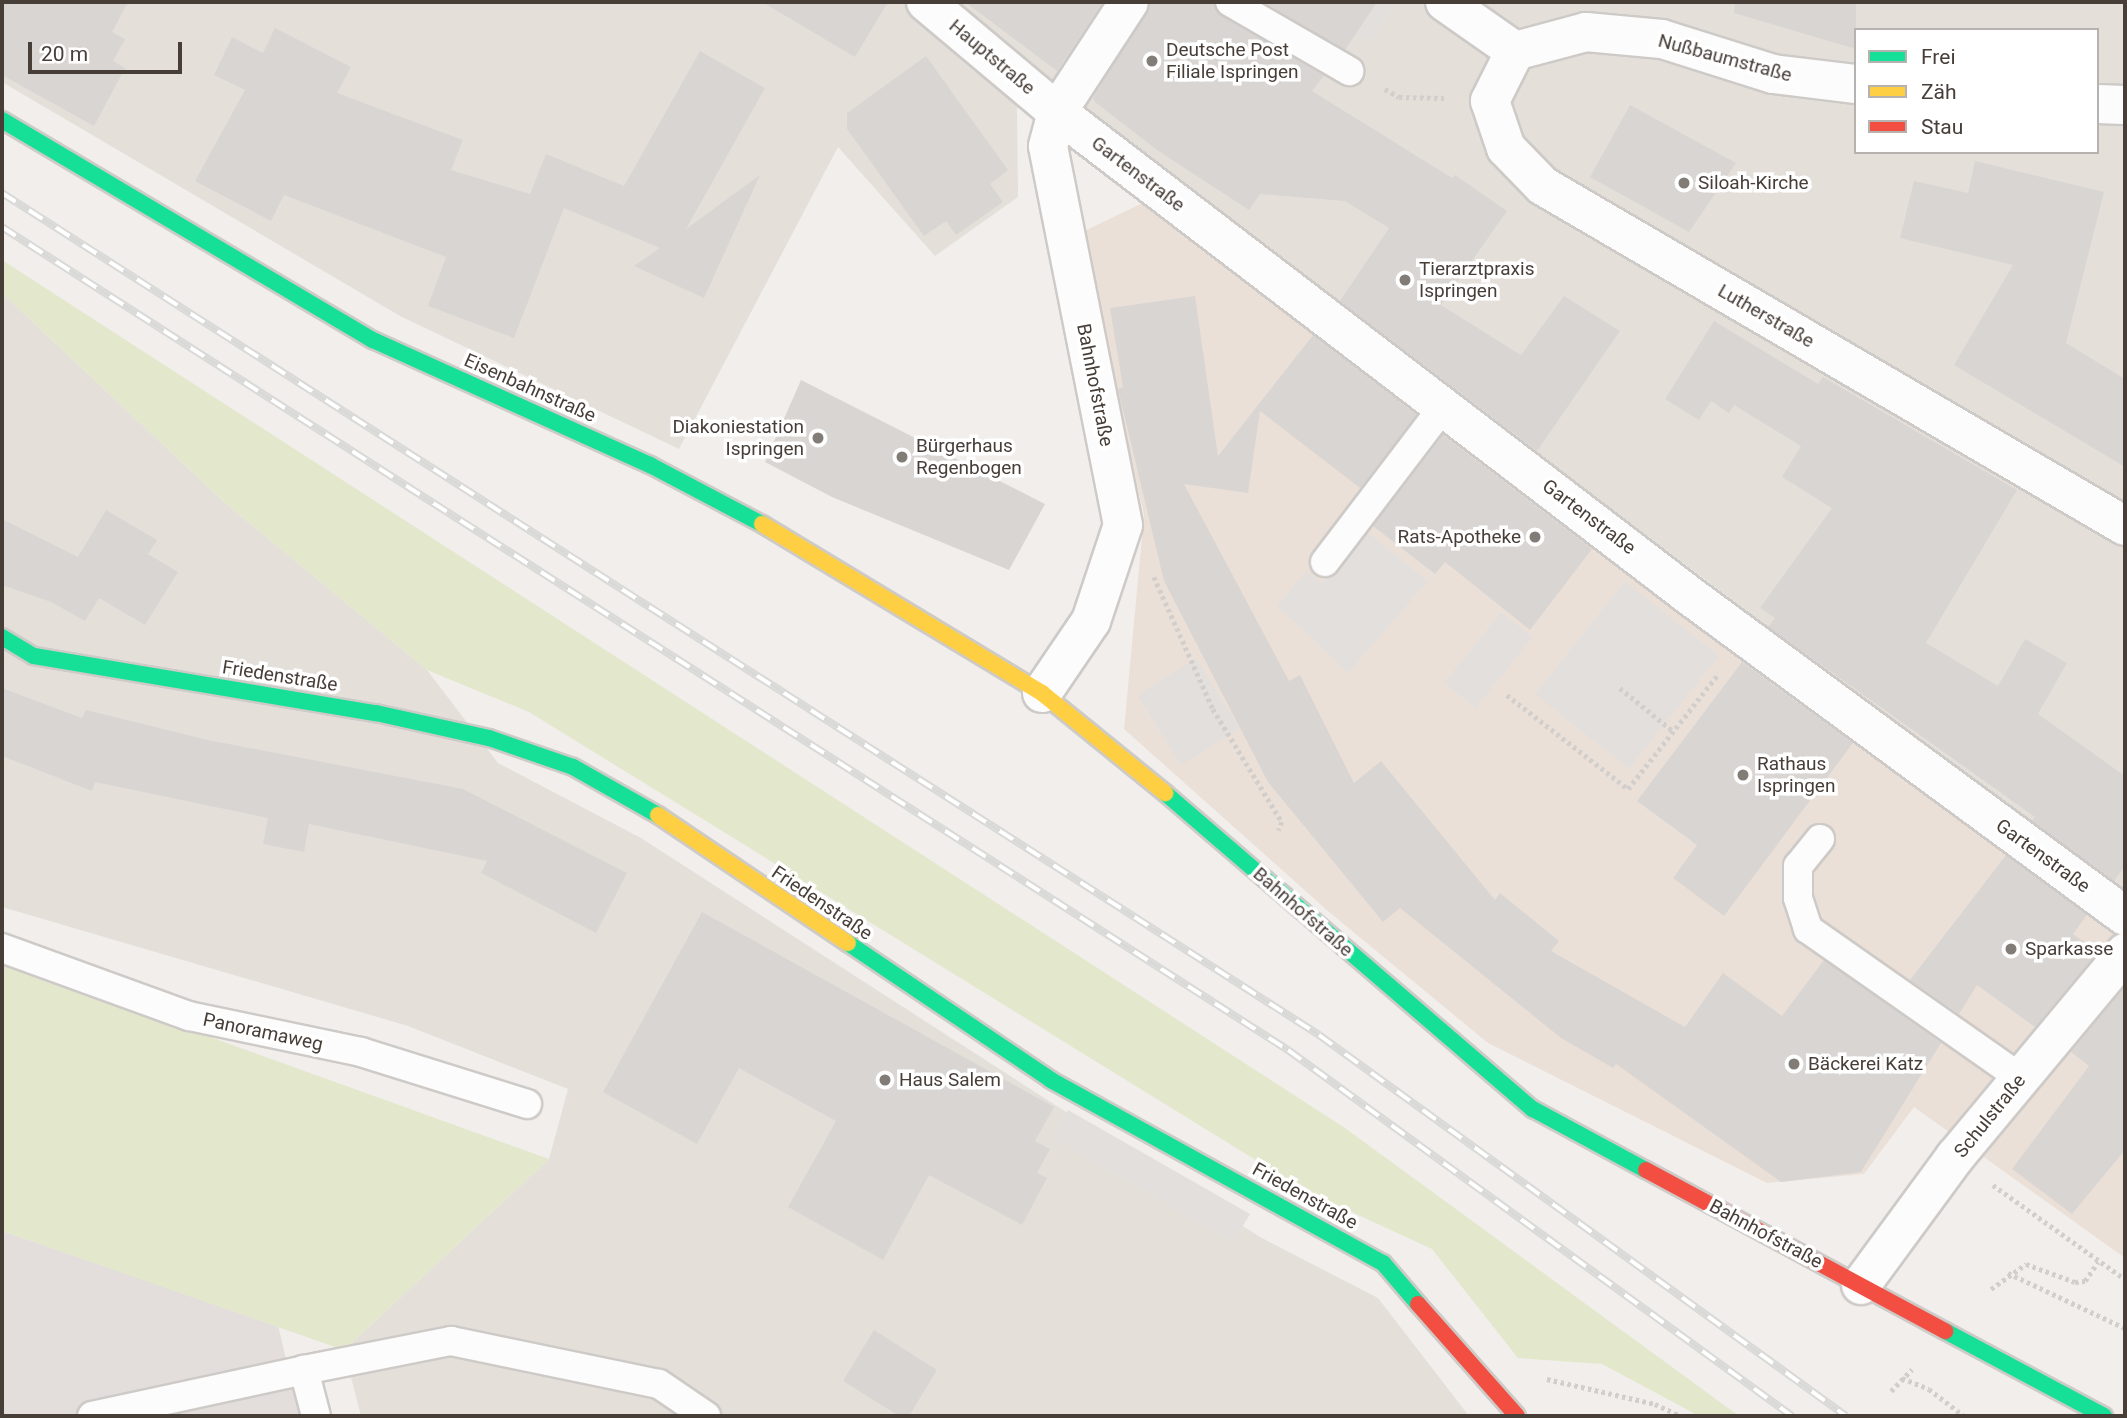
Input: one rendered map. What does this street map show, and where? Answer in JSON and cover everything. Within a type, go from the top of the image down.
[{"type":"main road","name":"Eisenbahnstraße","points":[[2,120],[373,340],[650,465],[764,525],[1042,693]]},
{"type":"main road","name":"Friedenstraße","points":[[2,637],[34,656],[376,713],[489,738],[573,767],[646,807],[710,854],[1051,1080],[1383,1263],[1517,1416]]},
{"type":"main road","name":"Bahnhofstraße","points":[[1042,693],[1533,1109],[2104,1416]]},
{"type":"street","name":"Hauptstraße","points":[[926,2],[1057,112]]},
{"type":"street","points":[[1057,112],[1129,2]]},
{"type":"street","points":[[1445,2],[1515,51]]},
{"type":"street","name":"Nußbaumstraße","points":[[1515,51],[1586,32],[1662,39],[1773,74],[1854,84]]},
{"type":"street","name":"Lutherstraße","points":[[1515,51],[1490,101],[1506,148],[1544,186],[2125,526]]},
{"type":"street","points":[[2099,104],[2125,105]]},
{"type":"street","name":"Gartenstraße","points":[[1057,112],[1747,638],[2125,916]]},
{"type":"street","name":"Bahnhofstraße","points":[[1042,693],[1091,621],[1123,525],[1048,146],[1057,112]]},
{"type":"street","name":"Schulstraße","points":[[1861,1285],[1955,1157],[2125,953]]},
{"type":"lane","points":[[1230,2],[1349,71]]},
{"type":"lane","points":[[1325,562],[1444,406]]},
{"type":"lane","points":[[1820,839],[1798,866],[1798,898],[1808,929],[2021,1078]]},
{"type":"lane","name":"Panoramaweg","points":[[2,948],[189,1016],[361,1052],[527,1104]]},
{"type":"lane","points":[[92,1416],[452,1341],[659,1384],[706,1416]]},
{"type":"lane","points":[[304,1370],[316,1416]]},
{"type":"path","points":[[1399,97],[1450,99]]},
{"type":"path","points":[[1120,534],[1145,556],[1213,709],[1282,822],[1261,876]]},
{"type":"path","points":[[1507,695],[1628,789],[1747,638]]},
{"type":"path","points":[[1620,688],[1673,731]]},
{"type":"path","points":[[1955,1157],[2125,1279]]},
{"type":"path","points":[[1991,1289],[2008,1273],[2026,1264],[2085,1281],[2098,1262]]},
{"type":"path","points":[[2008,1273],[2125,1328]]},
{"type":"path","points":[[1891,1391],[1912,1369]]},
{"type":"path","points":[[1542,1377],[1655,1404],[1681,1416]]},
{"type":"path","points":[[1902,1378],[1929,1389],[1964,1416]]},
{"type":"shaded area","points":[[2,2],[2125,2],[2125,895],[1054,90],[1017,108],[1018,197],[935,256],[838,147],[679,449],[400,316],[2,82]]},
{"type":"shaded area","points":[[1302,2],[1395,2],[1371,42]]},
{"type":"shaded area","points":[[1149,200],[2125,943],[2125,1258],[1914,1107],[1864,1174],[1767,1183],[1488,1043],[1329,912],[1124,729],[1144,515],[1080,233]]},
{"type":"shaded area","points":[[2,293],[224,502],[427,670],[498,763],[641,838],[1260,1237],[1378,1298],[1469,1416],[361,1416],[344,1350],[549,1159],[568,1089],[408,1026],[2,907]]},
{"type":"shaded area","points":[[1366,531],[1428,581],[1348,673],[1277,606],[1306,571],[1322,583]]},
{"type":"shaded area","points":[[1625,581],[1719,656],[1629,769],[1535,694]]},
{"type":"shaded area","points":[[1501,612],[1533,637],[1476,708],[1444,683]]},
{"type":"shaded area","points":[[1196,658],[1240,729],[1181,765],[1137,695]]},
{"type":"shaded area","points":[[1068,1110],[1250,1214],[1233,1242],[1052,1137]]},
{"type":"shaded area","points":[[2,1231],[278,1325],[299,1416],[2,1416]]},
{"type":"green space","points":[[2,260],[1345,1128],[1739,1416],[1699,1416],[1602,1364],[1518,1358],[1432,1249],[1306,1191],[529,712],[427,670],[224,502],[2,293]]},
{"type":"green space","points":[[2,962],[549,1159],[344,1350],[2,1231]]},
{"type":"building","points":[[2,2],[128,2],[112,32],[125,39],[113,61],[125,68],[94,126],[2,75]]},
{"type":"building","points":[[762,2],[888,2],[855,57]]},
{"type":"building","points":[[965,2],[1103,2],[1057,71]]},
{"type":"building","points":[[1151,2],[1213,2],[1222,16],[1324,76],[1312,91],[1452,178],[1455,175],[1507,211],[1441,305],[1521,355],[1564,296],[1620,331],[1537,451],[1340,301],[1389,228],[1345,201],[1260,194],[1249,210],[1157,150],[1095,102],[1093,98]]},
{"type":"building","points":[[1263,2],[1377,2],[1345,50]]},
{"type":"building","points":[[1735,2],[1856,2],[1854,48],[1734,13]]},
{"type":"building","points":[[275,28],[351,67],[337,93],[463,140],[451,170],[530,194],[546,154],[624,186],[700,51],[765,88],[686,229],[760,175],[704,298],[634,266],[660,248],[564,208],[514,338],[428,306],[446,257],[284,195],[271,221],[195,181],[245,90],[214,75],[232,37],[263,53]]},
{"type":"building","points":[[926,56],[1008,170],[990,184],[1003,202],[956,235],[946,221],[924,236],[847,129],[847,113]]},
{"type":"building","name":"Siloah-Kirche","points":[[1630,105],[1736,163],[1689,232],[1590,177]]},
{"type":"building","points":[[1975,161],[2104,192],[2066,343],[2125,379],[2125,467],[1954,365],[2013,265],[1900,238],[1914,181],[1968,193]]},
{"type":"building","points":[[1195,296],[1218,456],[1313,335],[1417,415],[1360,488],[1260,411],[1248,493],[1184,484],[1289,681],[1300,675],[1354,783],[1381,761],[1495,900],[1500,893],[1559,941],[1551,951],[1685,1027],[1723,973],[1782,1016],[1824,960],[1941,1043],[1861,1172],[1781,1182],[1616,1064],[1613,1068],[1561,1038],[1400,908],[1383,922],[1268,782],[1164,581],[1118,389],[1123,387],[1110,308]]},
{"type":"building","points":[[1714,321],[1818,384],[1823,377],[2017,490],[1926,643],[1998,686],[2025,639],[2067,663],[2038,714],[2125,776],[2125,866],[2114,881],[2032,821],[2035,817],[1768,627],[1775,618],[1760,608],[1832,508],[1782,477],[1801,446],[1734,405],[1729,413],[1711,401],[1699,420],[1665,399]]},
{"type":"building","name":"Bürgerhaus Regenbogen","points":[[801,380],[1045,504],[1009,570],[832,497],[765,462]]},
{"type":"building","points":[[1443,435],[1592,549],[1530,630],[1445,562],[1435,574],[1373,526]]},
{"type":"building","points":[[106,510],[157,540],[148,554],[178,572],[145,625],[99,598],[85,621],[51,602],[2,585],[2,519],[78,557]]},
{"type":"building","name":"Rathaus Ispringen","points":[[1742,662],[1853,743],[1724,916],[1673,878],[1697,845],[1637,801]]},
{"type":"building","points":[[2,688],[82,718],[86,710],[208,740],[463,789],[627,873],[596,933],[481,873],[487,861],[309,824],[304,852],[263,844],[268,818],[95,782],[92,791],[2,756]]},
{"type":"building","name":"Sparkasse","points":[[2006,855],[2087,915],[2073,934],[2098,952],[2035,1027],[1977,985],[1959,1014],[1910,980]]},
{"type":"building","name":"Haus Salem","points":[[702,912],[1054,1107],[1035,1141],[1050,1149],[1037,1173],[1047,1178],[1022,1225],[929,1175],[883,1260],[788,1207],[836,1121],[739,1068],[697,1144],[603,1092]]},
{"type":"building","points":[[2125,987],[2125,1150],[2072,1214],[2012,1169],[2089,1066],[2071,1052]]},
{"type":"building","points":[[874,1330],[937,1370],[909,1416],[899,1416],[843,1381]]},
{"type":"railway","points":[[2,193],[1319,1035],[1846,1416]]},
{"type":"railway","points":[[2,227],[1288,1050],[1792,1416]]},
{"type":"traffic: fast","points":[[2,120],[373,340],[650,465],[762,524]]},
{"type":"traffic: fast","points":[[2,637],[34,656],[376,713],[489,738],[573,767],[658,815]]},
{"type":"traffic: fast","points":[[1165,793],[1533,1109],[1646,1170]]},
{"type":"traffic: fast","points":[[848,943],[1051,1080],[1383,1263],[1418,1304]]},
{"type":"traffic: fast","points":[[1945,1331],[2104,1416]]},
{"type":"traffic: slow","points":[[762,524],[1042,693],[1165,793]]},
{"type":"traffic: slow","points":[[658,815],[848,943]]},
{"type":"traffic: jam","points":[[1646,1170],[1945,1331]]},
{"type":"traffic: jam","points":[[1418,1304],[1517,1416]]},
{"type":"place","name":"Deutsche Post Filiale Ispringen","points":[[1152,61]]},
{"type":"place","name":"Siloah-Kirche","points":[[1684,183]]},
{"type":"place","name":"Tierarztpraxis Ispringen","points":[[1405,280]]},
{"type":"place","name":"Diakoniestation Ispringen","points":[[818,438]]},
{"type":"place","name":"Bürgerhaus Regenbogen","points":[[902,457]]},
{"type":"place","name":"Rats-Apotheke","points":[[1535,537]]},
{"type":"place","name":"Rathaus Ispringen","points":[[1743,775]]},
{"type":"place","name":"Sparkasse","points":[[2011,949]]},
{"type":"place","name":"Bäckerei Katz","points":[[1794,1064]]},
{"type":"place","name":"Haus Salem","points":[[885,1080]]}]
